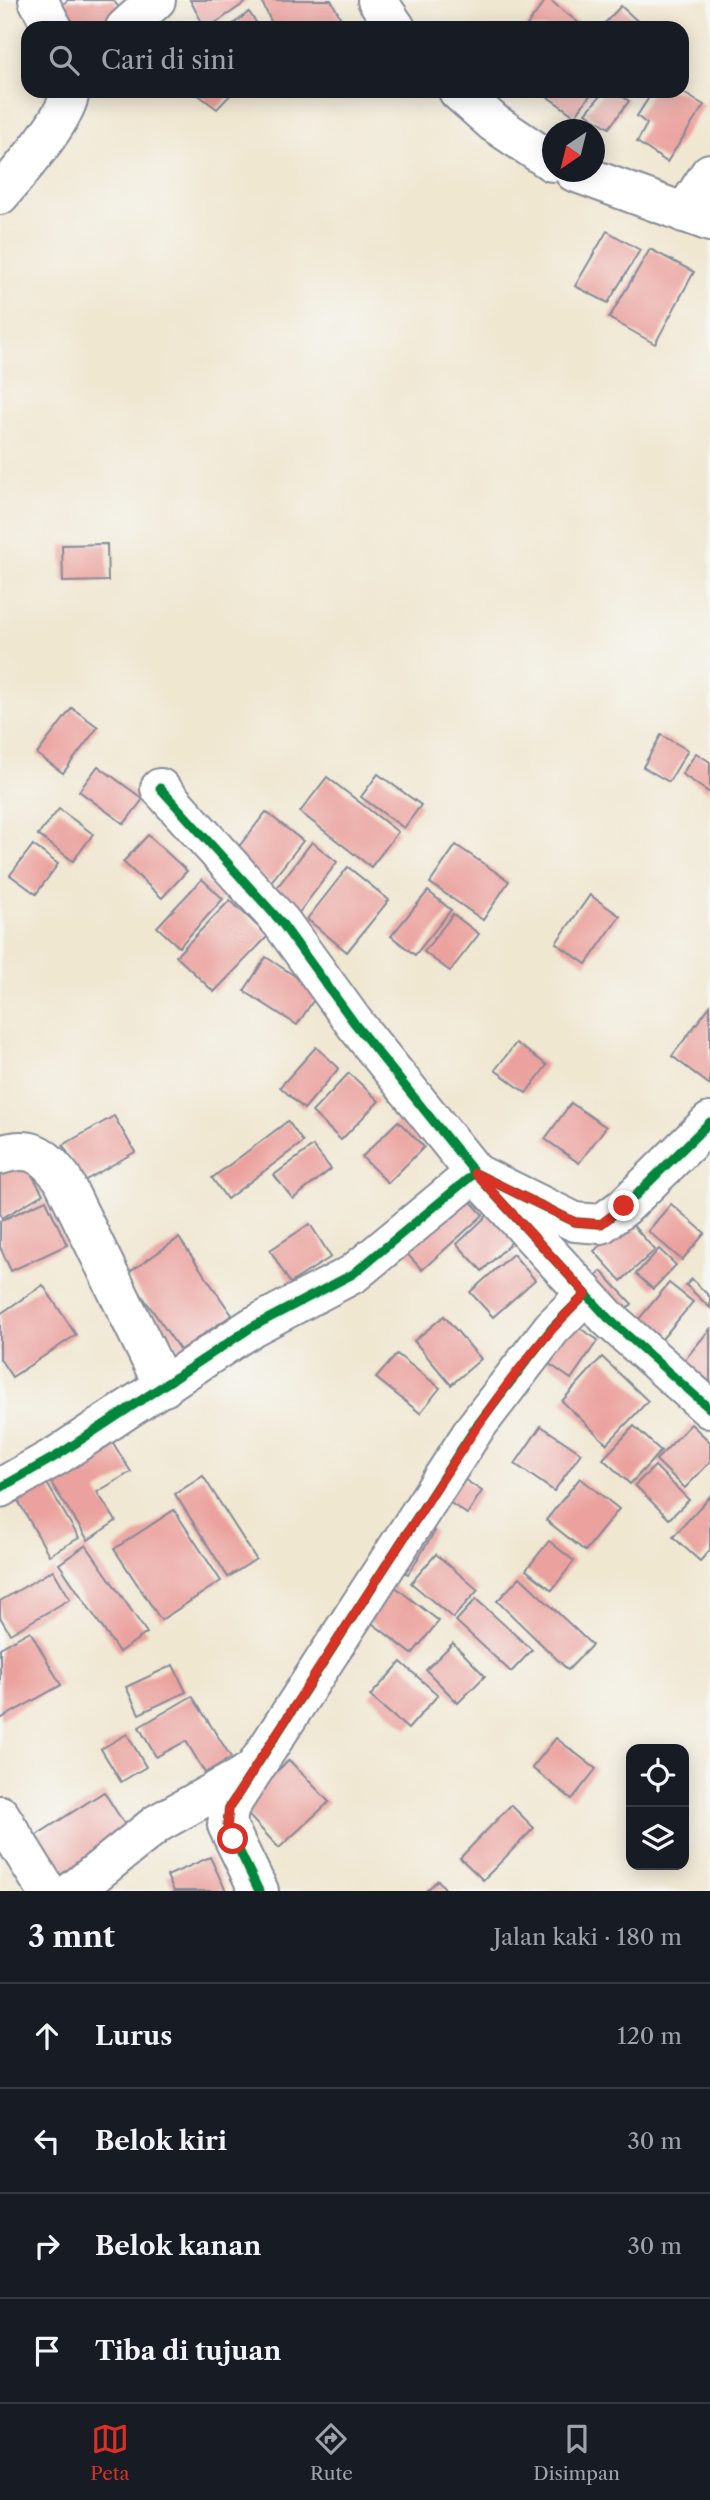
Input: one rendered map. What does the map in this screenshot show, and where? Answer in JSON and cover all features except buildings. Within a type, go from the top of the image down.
[{"type":"street","points":[[38,0],[50,21]]},
{"type":"street","points":[[133,21],[156,0]]},
{"type":"street","points":[[377,0],[391,21]]},
{"type":"street","points":[[0,195],[33,156],[70,98]]},
{"type":"street","points":[[466,98],[494,123],[542,156]]},
{"type":"street","points":[[601,182],[697,217],[710,173]]},
{"type":"street","points":[[160,788],[281,922],[355,1024],[475,1173],[608,1318],[710,1409]]},
{"type":"street","points":[[475,1173],[575,1222],[601,1224],[624,1206],[710,1122]]},
{"type":"street","points":[[0,1155],[21,1150],[36,1153],[49,1161],[62,1178],[164,1387]]},
{"type":"street","points":[[0,1488],[58,1455],[252,1327],[353,1274],[475,1173]]},
{"type":"street","points":[[259,1891],[227,1825],[229,1808],[475,1428],[552,1328],[586,1294]]},
{"type":"street","points":[[73,1891],[158,1823],[253,1770]]},
{"type":"street","points":[[0,1815],[47,1891]]},
{"type":"cycle path","points":[[160,788],[281,922],[355,1024],[475,1173],[586,1294]]},
{"type":"cycle path","points":[[0,1488],[58,1455],[252,1327],[353,1274],[475,1173],[575,1222],[601,1224],[624,1207],[710,1122]]},
{"type":"cycle path","points":[[259,1891],[227,1825],[229,1808],[475,1428],[552,1328],[586,1294],[608,1318],[710,1409]]},
{"type":"route","points":[[233,1839],[227,1825],[229,1808],[374,1582],[475,1428],[552,1328],[586,1294],[475,1173],[575,1222],[601,1224],[624,1206]]}]
